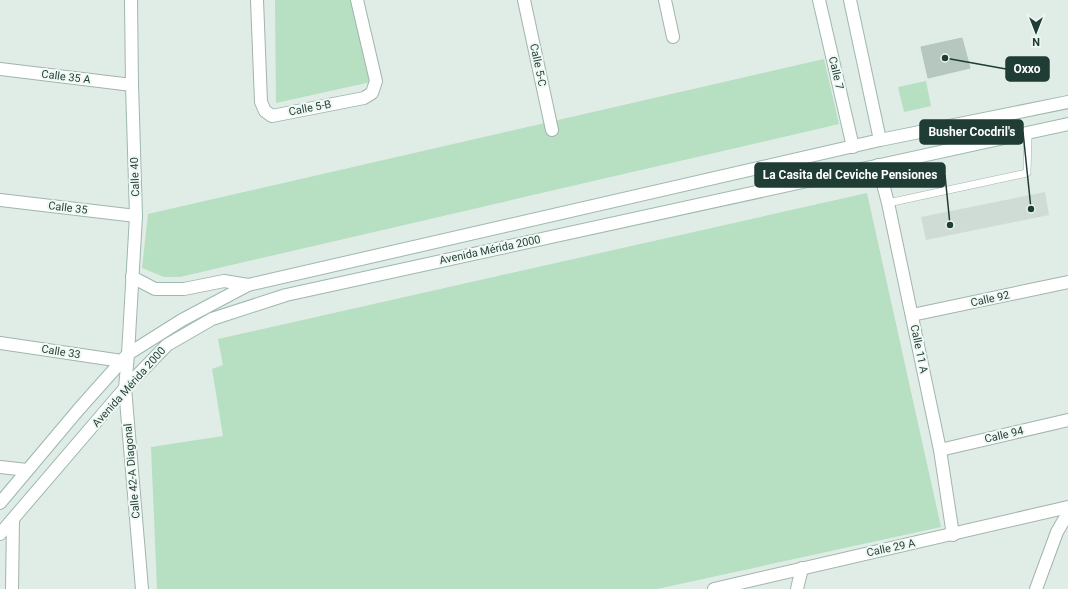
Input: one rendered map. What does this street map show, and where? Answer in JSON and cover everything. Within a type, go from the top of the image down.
[{"type":"street","name":"Calle 40","points":[[125,358],[136,216],[131,0]]},
{"type":"street","name":"Calle 5-B","points":[[257,0],[261,102],[265,111],[272,116],[364,98],[372,93],[376,81],[357,0]]},
{"type":"street","name":"Calle 5-C","points":[[524,0],[552,130]]},
{"type":"street","points":[[665,0],[673,37]]},
{"type":"street","name":"Calle 7","points":[[819,0],[853,147]]},
{"type":"street","points":[[850,0],[880,140]]},
{"type":"street","name":"Calle 35 A","points":[[0,69],[132,85]]},
{"type":"street","name":"Avenida Mérida 2000","points":[[0,503],[125,358],[182,320],[248,285],[880,140],[1068,102]]},
{"type":"street","name":"Avenida Mérida 2000","points":[[0,534],[126,388],[167,345],[212,319],[286,295],[1068,124]]},
{"type":"street","name":"Calle 11 A","points":[[878,165],[888,203],[940,450],[953,535]]},
{"type":"street","name":"Calle 35","points":[[0,200],[136,216]]},
{"type":"street","points":[[132,277],[155,289],[184,289],[224,281],[248,285]]},
{"type":"street","name":"Calle 92","points":[[912,315],[1068,282]]},
{"type":"street","name":"Calle 33","points":[[0,343],[125,358]]},
{"type":"street","name":"Calle 42-A Diagonal","points":[[125,358],[126,388],[142,589]]},
{"type":"street","name":"Calle 94","points":[[940,450],[1068,420]]},
{"type":"street","points":[[0,467],[27,470]]},
{"type":"street","name":"Calle 29 A","points":[[714,589],[953,535],[1068,507]]},
{"type":"street","points":[[1036,589],[1057,532],[1068,512]]},
{"type":"street","points":[[12,519],[12,589]]},
{"type":"street","points":[[797,589],[802,568]]},
{"type":"lane","points":[[888,203],[1027,173],[1028,132]]},
{"type":"shaded area","points":[[1045,192],[1049,215],[926,240],[921,217]]},
{"type":"green space","points":[[275,0],[353,0],[371,82],[276,103]]},
{"type":"green space","points":[[824,59],[839,124],[180,277],[164,277],[142,268],[148,214]]},
{"type":"green space","points":[[926,81],[931,106],[904,112],[898,87]]},
{"type":"green space","points":[[867,193],[941,527],[657,589],[157,589],[151,447],[223,436],[212,369],[223,365],[218,339]]},
{"type":"building","points":[[962,38],[970,68],[928,78],[921,47]]},
{"type":"place","name":"Oxxo","points":[[945,58]]},
{"type":"place","name":"Busher Cocdril's","points":[[1031,209]]},
{"type":"place","name":"La Casita del Ceviche Pensiones","points":[[950,225]]}]
